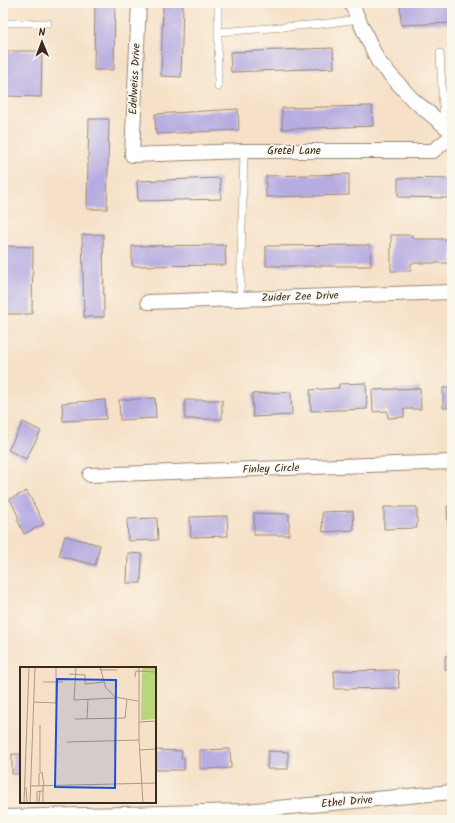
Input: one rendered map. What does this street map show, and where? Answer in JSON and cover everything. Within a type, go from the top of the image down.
[{"type":"street","name":"Edelweiss Drive","points":[[132,155],[139,3]]},
{"type":"street","points":[[351,3],[378,61],[412,99],[449,132]]},
{"type":"street","name":"Gretel Lane","points":[[132,155],[244,151],[433,151],[449,132]]},
{"type":"street","name":"Zuider Zee Drive","points":[[148,302],[452,292]]},
{"type":"street","name":"Finley Circle","points":[[90,475],[452,462]]},
{"type":"street","name":"Ethel Drive","points":[[3,817],[245,811],[452,792]]},
{"type":"lane","points":[[218,3],[218,87]]},
{"type":"lane","points":[[218,32],[322,24],[358,19]]},
{"type":"lane","points":[[3,23],[48,23]]},
{"type":"lane","points":[[440,53],[449,132]]},
{"type":"lane","points":[[240,299],[244,151]]},
{"type":"building","points":[[95,3],[115,3],[114,70],[94,70]]},
{"type":"building","points":[[163,3],[183,3],[181,77],[161,76]]},
{"type":"building","points":[[452,3],[452,23],[401,25],[400,5]]},
{"type":"building","points":[[333,48],[334,68],[231,72],[230,52]]},
{"type":"building","points":[[7,51],[42,51],[41,97],[7,96]]},
{"type":"building","points":[[372,106],[373,126],[282,129],[282,108]]},
{"type":"building","points":[[238,109],[239,130],[156,134],[155,114]]},
{"type":"building","points":[[89,119],[109,119],[107,209],[87,209]]},
{"type":"building","points":[[349,174],[349,195],[266,197],[266,176]]},
{"type":"building","points":[[220,178],[221,199],[138,201],[137,181]]},
{"type":"building","points":[[398,178],[452,179],[452,212],[448,212],[449,198],[398,197]]},
{"type":"building","points":[[103,234],[104,317],[84,317],[82,235]]},
{"type":"building","points":[[391,235],[412,235],[412,239],[452,239],[452,263],[411,263],[411,271],[391,271]]},
{"type":"building","points":[[225,245],[226,265],[132,266],[132,246]]},
{"type":"building","points":[[370,245],[371,266],[266,266],[266,246]]},
{"type":"building","points":[[3,246],[33,247],[32,314],[3,314]]},
{"type":"building","points":[[366,383],[367,409],[311,411],[310,390],[339,388],[339,384]]},
{"type":"building","points":[[452,387],[452,408],[443,408],[443,388]]},
{"type":"building","points":[[420,388],[421,409],[404,409],[404,417],[388,418],[387,411],[373,412],[372,390]]},
{"type":"building","points":[[291,392],[292,415],[253,417],[252,394]]},
{"type":"building","points":[[155,398],[156,418],[120,420],[119,400]]},
{"type":"building","points":[[105,400],[106,419],[63,421],[62,403]]},
{"type":"building","points":[[185,400],[222,400],[222,419],[185,419]]},
{"type":"building","points":[[23,422],[41,431],[26,459],[8,450]]},
{"type":"building","points":[[27,491],[44,524],[24,534],[17,519],[19,518],[10,499]]},
{"type":"building","points":[[447,506],[452,506],[452,527],[448,528]]},
{"type":"building","points":[[384,507],[417,507],[417,528],[384,529]]},
{"type":"building","points":[[353,511],[354,530],[323,532],[322,512]]},
{"type":"building","points":[[254,513],[289,514],[289,535],[254,535]]},
{"type":"building","points":[[227,516],[228,536],[191,537],[190,517]]},
{"type":"building","points":[[157,518],[158,540],[128,541],[127,519]]},
{"type":"building","points":[[65,536],[100,545],[95,565],[59,556]]},
{"type":"building","points":[[128,553],[142,554],[141,583],[127,583]]},
{"type":"building","points":[[445,656],[452,656],[452,670],[445,670]]},
{"type":"building","points":[[398,670],[399,688],[335,689],[334,671]]},
{"type":"building","points":[[230,749],[231,768],[200,769],[200,750]]},
{"type":"building","points":[[156,750],[182,751],[181,758],[184,758],[184,770],[156,770]]},
{"type":"building","points":[[268,751],[288,752],[288,769],[267,769]]},
{"type":"building","points":[[12,754],[20,754],[20,774],[12,774]]}]
